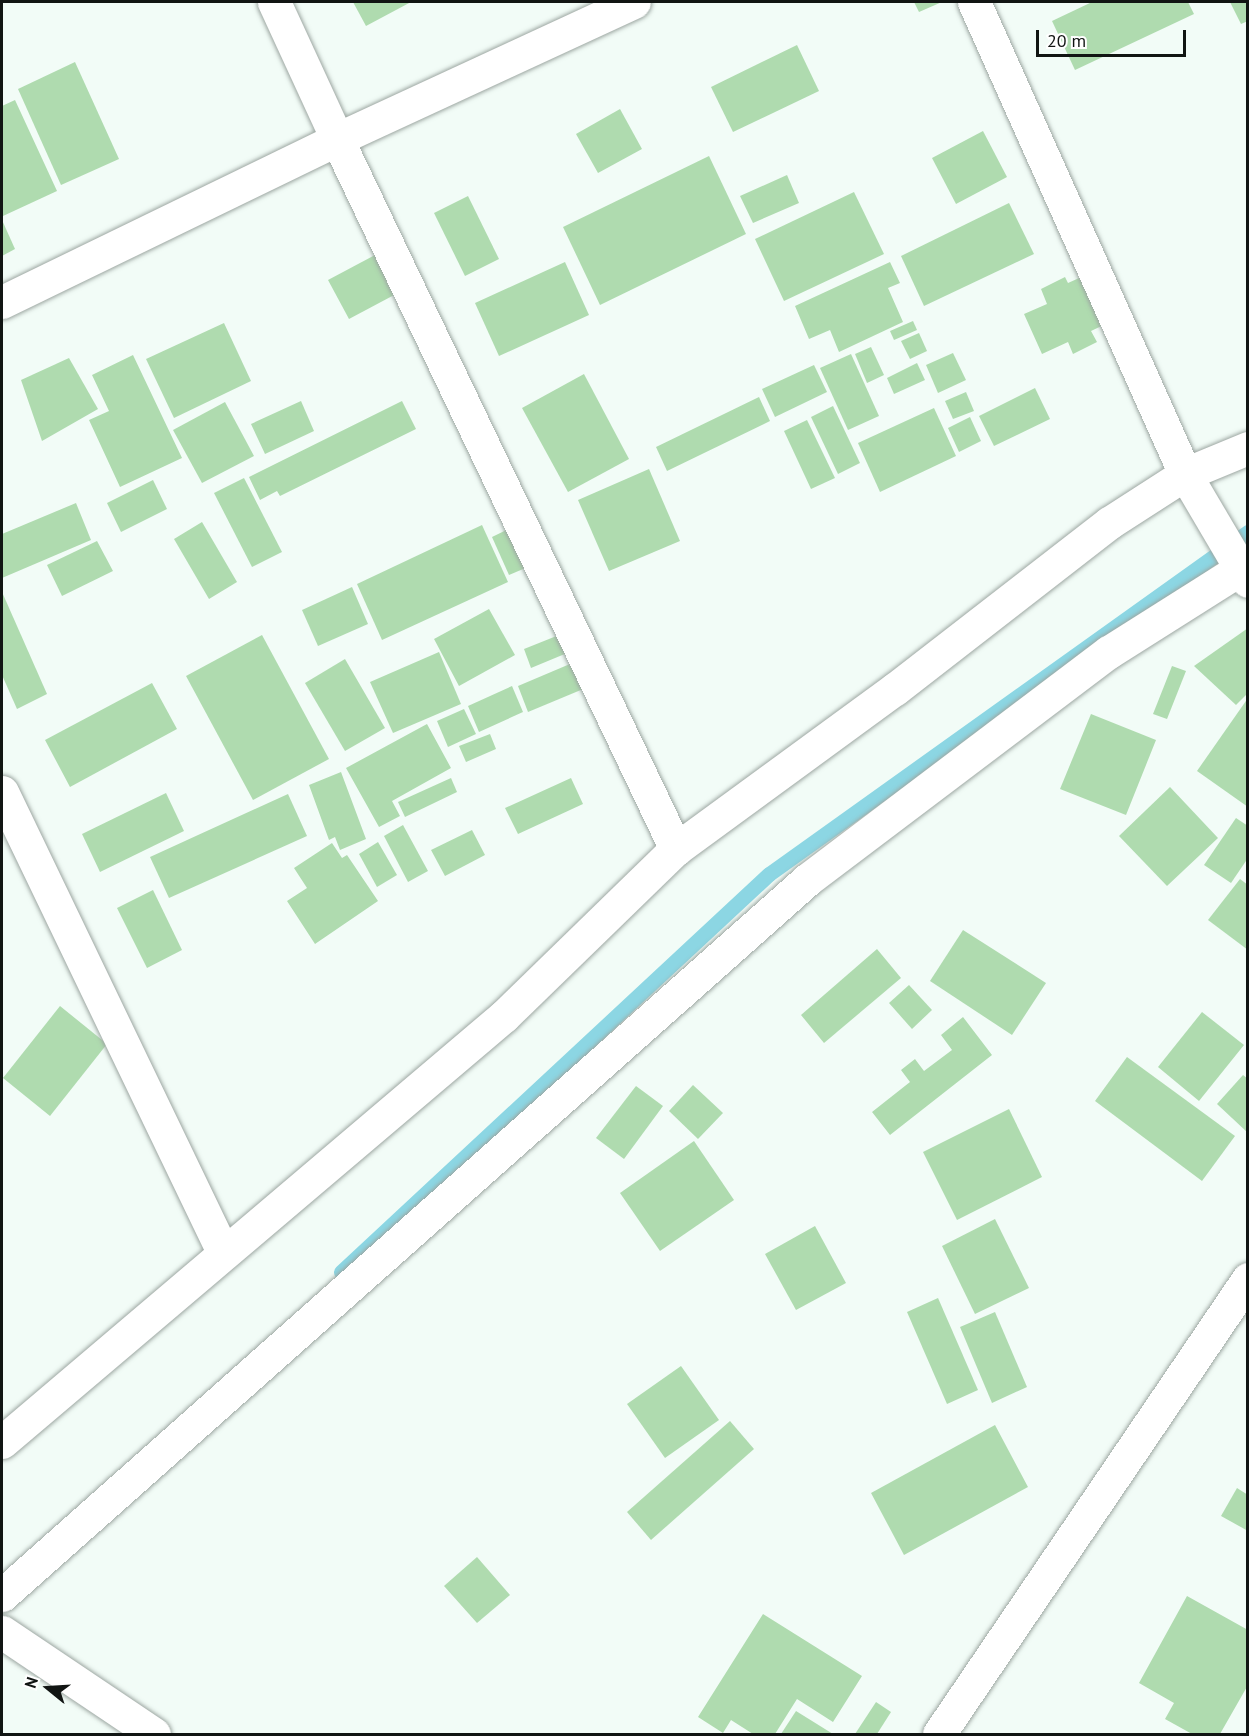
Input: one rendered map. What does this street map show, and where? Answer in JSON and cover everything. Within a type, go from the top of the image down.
[{"type":"street","points":[[273,2],[336,139],[676,849]]},
{"type":"street","points":[[2,302],[336,139],[634,2]]},
{"type":"street","points":[[2,1595],[807,880],[1109,652],[1244,571],[1185,474],[974,2]]},
{"type":"street","points":[[2,1442],[223,1252],[504,1017],[676,849],[895,688],[1109,523],[1185,474],[1248,448]]},
{"type":"street","points":[[2,792],[223,1252]]},
{"type":"street","points":[[939,1734],[1248,1279]]},
{"type":"street","points":[[2,1632],[154,1734]]},
{"type":"building","points":[[353,2],[411,2],[366,26]]},
{"type":"building","points":[[914,2],[942,2],[919,12]]},
{"type":"building","points":[[1092,2],[1188,2],[1194,14],[1075,70],[1052,21]]},
{"type":"building","points":[[1230,2],[1248,2],[1248,21],[1241,24]]},
{"type":"building","points":[[797,45],[819,91],[733,132],[711,87]]},
{"type":"building","points":[[75,62],[119,159],[61,185],[18,89]]},
{"type":"building","points":[[15,100],[57,191],[3,216],[2,106]]},
{"type":"building","points":[[620,109],[642,149],[598,173],[576,134]]},
{"type":"building","points":[[983,131],[1007,177],[956,204],[932,158]]},
{"type":"building","points":[[709,156],[746,234],[600,305],[563,227]]},
{"type":"building","points":[[787,175],[799,203],[753,223],[740,196]]},
{"type":"building","points":[[854,192],[884,254],[784,301],[755,239]]},
{"type":"building","points":[[468,196],[499,259],[465,276],[434,213]]},
{"type":"building","points":[[1009,203],[1034,254],[924,306],[901,256]]},
{"type":"building","points":[[2,220],[15,249],[2,256]]},
{"type":"building","points":[[375,255],[396,294],[349,319],[328,280]]},
{"type":"building","points":[[565,262],[589,315],[499,356],[475,303]]},
{"type":"building","points":[[890,262],[900,283],[888,288],[903,322],[839,352],[830,330],[809,339],[795,306]]},
{"type":"building","points":[[1088,274],[1110,322],[1091,331],[1097,342],[1073,354],[1068,342],[1042,354],[1024,314],[1047,304],[1041,289],[1065,277],[1068,283]]},
{"type":"building","points":[[913,321],[917,330],[894,340],[890,331]]},
{"type":"building","points":[[224,323],[251,381],[174,418],[146,359]]},
{"type":"building","points":[[919,333],[927,351],[910,359],[901,341]]},
{"type":"building","points":[[871,347],[884,375],[867,383],[855,354]]},
{"type":"building","points":[[953,353],[966,380],[938,393],[926,365]]},
{"type":"building","points":[[851,354],[879,416],[848,430],[820,368]]},
{"type":"building","points":[[133,355],[182,458],[120,487],[89,420],[109,411],[92,375]]},
{"type":"building","points":[[69,358],[98,409],[42,441],[21,380]]},
{"type":"building","points":[[917,363],[925,380],[894,394],[887,378]]},
{"type":"building","points":[[814,365],[827,392],[775,417],[762,389]]},
{"type":"building","points":[[584,374],[629,459],[568,492],[522,408]]},
{"type":"building","points":[[1035,388],[1050,419],[994,446],[979,416]]},
{"type":"building","points":[[966,392],[974,411],[953,419],[945,401]]},
{"type":"building","points":[[759,397],[770,421],[667,471],[656,447]]},
{"type":"building","points":[[301,401],[314,431],[265,454],[251,424]]},
{"type":"building","points":[[402,401],[416,429],[280,496],[277,491],[260,500],[249,477]]},
{"type":"building","points":[[225,402],[254,456],[202,483],[173,430]]},
{"type":"building","points":[[833,406],[860,463],[838,474],[811,417]]},
{"type":"building","points":[[934,408],[956,456],[880,492],[858,443]]},
{"type":"building","points":[[970,417],[981,441],[959,452],[948,428]]},
{"type":"building","points":[[807,420],[835,478],[811,489],[784,431]]},
{"type":"building","points":[[649,469],[680,541],[609,571],[578,500]]},
{"type":"building","points":[[244,478],[282,552],[252,567],[214,493]]},
{"type":"building","points":[[153,480],[167,509],[121,532],[107,503]]},
{"type":"building","points":[[76,503],[91,540],[2,578],[2,534]]},
{"type":"building","points":[[202,522],[237,582],[209,599],[174,539]]},
{"type":"building","points":[[482,525],[508,582],[382,640],[357,584]]},
{"type":"building","points":[[517,525],[535,564],[509,575],[492,537]]},
{"type":"building","points":[[97,541],[113,571],[62,596],[47,565]]},
{"type":"building","points":[[352,587],[368,624],[318,646],[302,610]]},
{"type":"building","points":[[2,592],[47,694],[17,709],[2,675]]},
{"type":"building","points":[[489,609],[515,655],[459,686],[434,639]]},
{"type":"building","points":[[1248,628],[1248,693],[1236,705],[1194,666]]},
{"type":"building","points":[[564,633],[572,651],[531,668],[524,649]]},
{"type":"building","points":[[262,635],[329,759],[253,800],[186,676]]},
{"type":"building","points":[[439,652],[461,704],[393,733],[370,682]]},
{"type":"building","points":[[345,659],[385,728],[345,751],[305,683]]},
{"type":"building","points":[[577,661],[588,687],[528,712],[518,686]]},
{"type":"building","points":[[1172,666],[1186,671],[1167,719],[1153,714]]},
{"type":"building","points":[[152,683],[177,729],[70,787],[45,740]]},
{"type":"building","points":[[512,686],[523,712],[479,732],[468,706]]},
{"type":"building","points":[[1248,698],[1248,807],[1197,771]]},
{"type":"building","points":[[464,709],[476,734],[448,747],[437,721]]},
{"type":"building","points":[[1091,714],[1156,740],[1126,815],[1060,789]]},
{"type":"building","points":[[427,724],[451,768],[392,801],[400,816],[379,827],[346,768]]},
{"type":"building","points":[[490,734],[496,749],[466,762],[459,746]]},
{"type":"building","points":[[341,772],[366,839],[340,850],[335,837],[329,840],[309,785]]},
{"type":"building","points":[[451,778],[457,792],[405,817],[398,802]]},
{"type":"building","points":[[571,778],[583,804],[518,834],[505,808]]},
{"type":"building","points":[[1170,787],[1218,838],[1167,886],[1119,836]]},
{"type":"building","points":[[166,793],[184,831],[100,872],[82,834]]},
{"type":"building","points":[[288,794],[307,836],[169,898],[150,857]]},
{"type":"building","points":[[1236,818],[1248,826],[1248,858],[1231,883],[1204,865]]},
{"type":"building","points":[[403,825],[428,871],[408,882],[384,836]]},
{"type":"building","points":[[472,830],[485,855],[445,876],[431,850]]},
{"type":"building","points":[[378,842],[397,875],[377,887],[359,854]]},
{"type":"building","points":[[332,843],[342,858],[347,855],[378,901],[315,944],[287,901],[307,888],[294,868]]},
{"type":"building","points":[[1240,879],[1248,885],[1248,950],[1208,920]]},
{"type":"building","points":[[153,890],[182,950],[147,968],[117,908]]},
{"type":"building","points":[[963,930],[1046,983],[1012,1035],[930,981]]},
{"type":"building","points":[[877,949],[901,978],[824,1043],[801,1015]]},
{"type":"building","points":[[909,985],[932,1010],[912,1029],[889,1003]]},
{"type":"building","points":[[60,1006],[107,1044],[50,1116],[3,1078]]},
{"type":"building","points":[[1202,1012],[1244,1045],[1199,1101],[1158,1067]]},
{"type":"building","points":[[963,1017],[992,1055],[890,1135],[872,1112],[910,1082],[901,1070],[915,1059],[924,1071],[952,1050],[941,1035]]},
{"type":"building","points":[[1127,1057],[1235,1136],[1202,1181],[1095,1101]]},
{"type":"building","points":[[1243,1075],[1248,1079],[1248,1133],[1217,1104]]},
{"type":"building","points":[[693,1085],[723,1113],[698,1139],[669,1111]]},
{"type":"building","points":[[636,1086],[663,1106],[624,1159],[596,1138]]},
{"type":"building","points":[[1009,1109],[1042,1177],[957,1220],[923,1152]]},
{"type":"building","points":[[694,1141],[734,1200],[660,1251],[620,1193]]},
{"type":"building","points":[[995,1219],[1029,1288],[975,1314],[942,1246]]},
{"type":"building","points":[[815,1226],[846,1283],[796,1310],[765,1254]]},
{"type":"building","points":[[938,1298],[978,1390],[947,1404],[907,1312]]},
{"type":"building","points":[[995,1312],[1027,1387],[992,1403],[960,1327]]},
{"type":"building","points":[[681,1366],[719,1420],[665,1458],[627,1404]]},
{"type":"building","points":[[730,1421],[754,1449],[651,1540],[627,1512]]},
{"type":"building","points":[[995,1425],[1028,1487],[904,1555],[871,1493]]},
{"type":"building","points":[[1237,1488],[1248,1495],[1248,1531],[1221,1516]]},
{"type":"building","points":[[477,1557],[510,1595],[477,1623],[444,1586]]},
{"type":"building","points":[[1187,1596],[1248,1630],[1248,1685],[1220,1734],[1192,1734],[1165,1719],[1174,1703],[1139,1683]]},
{"type":"building","points":[[763,1614],[862,1676],[833,1722],[797,1699],[775,1734],[753,1734],[731,1720],[723,1733],[698,1717]]},
{"type":"building","points":[[876,1702],[891,1712],[877,1734],[855,1734]]},
{"type":"building","points":[[796,1711],[833,1734],[781,1734]]},
{"type":"waterway","points":[[341,1272],[769,874],[1248,532]]}]
